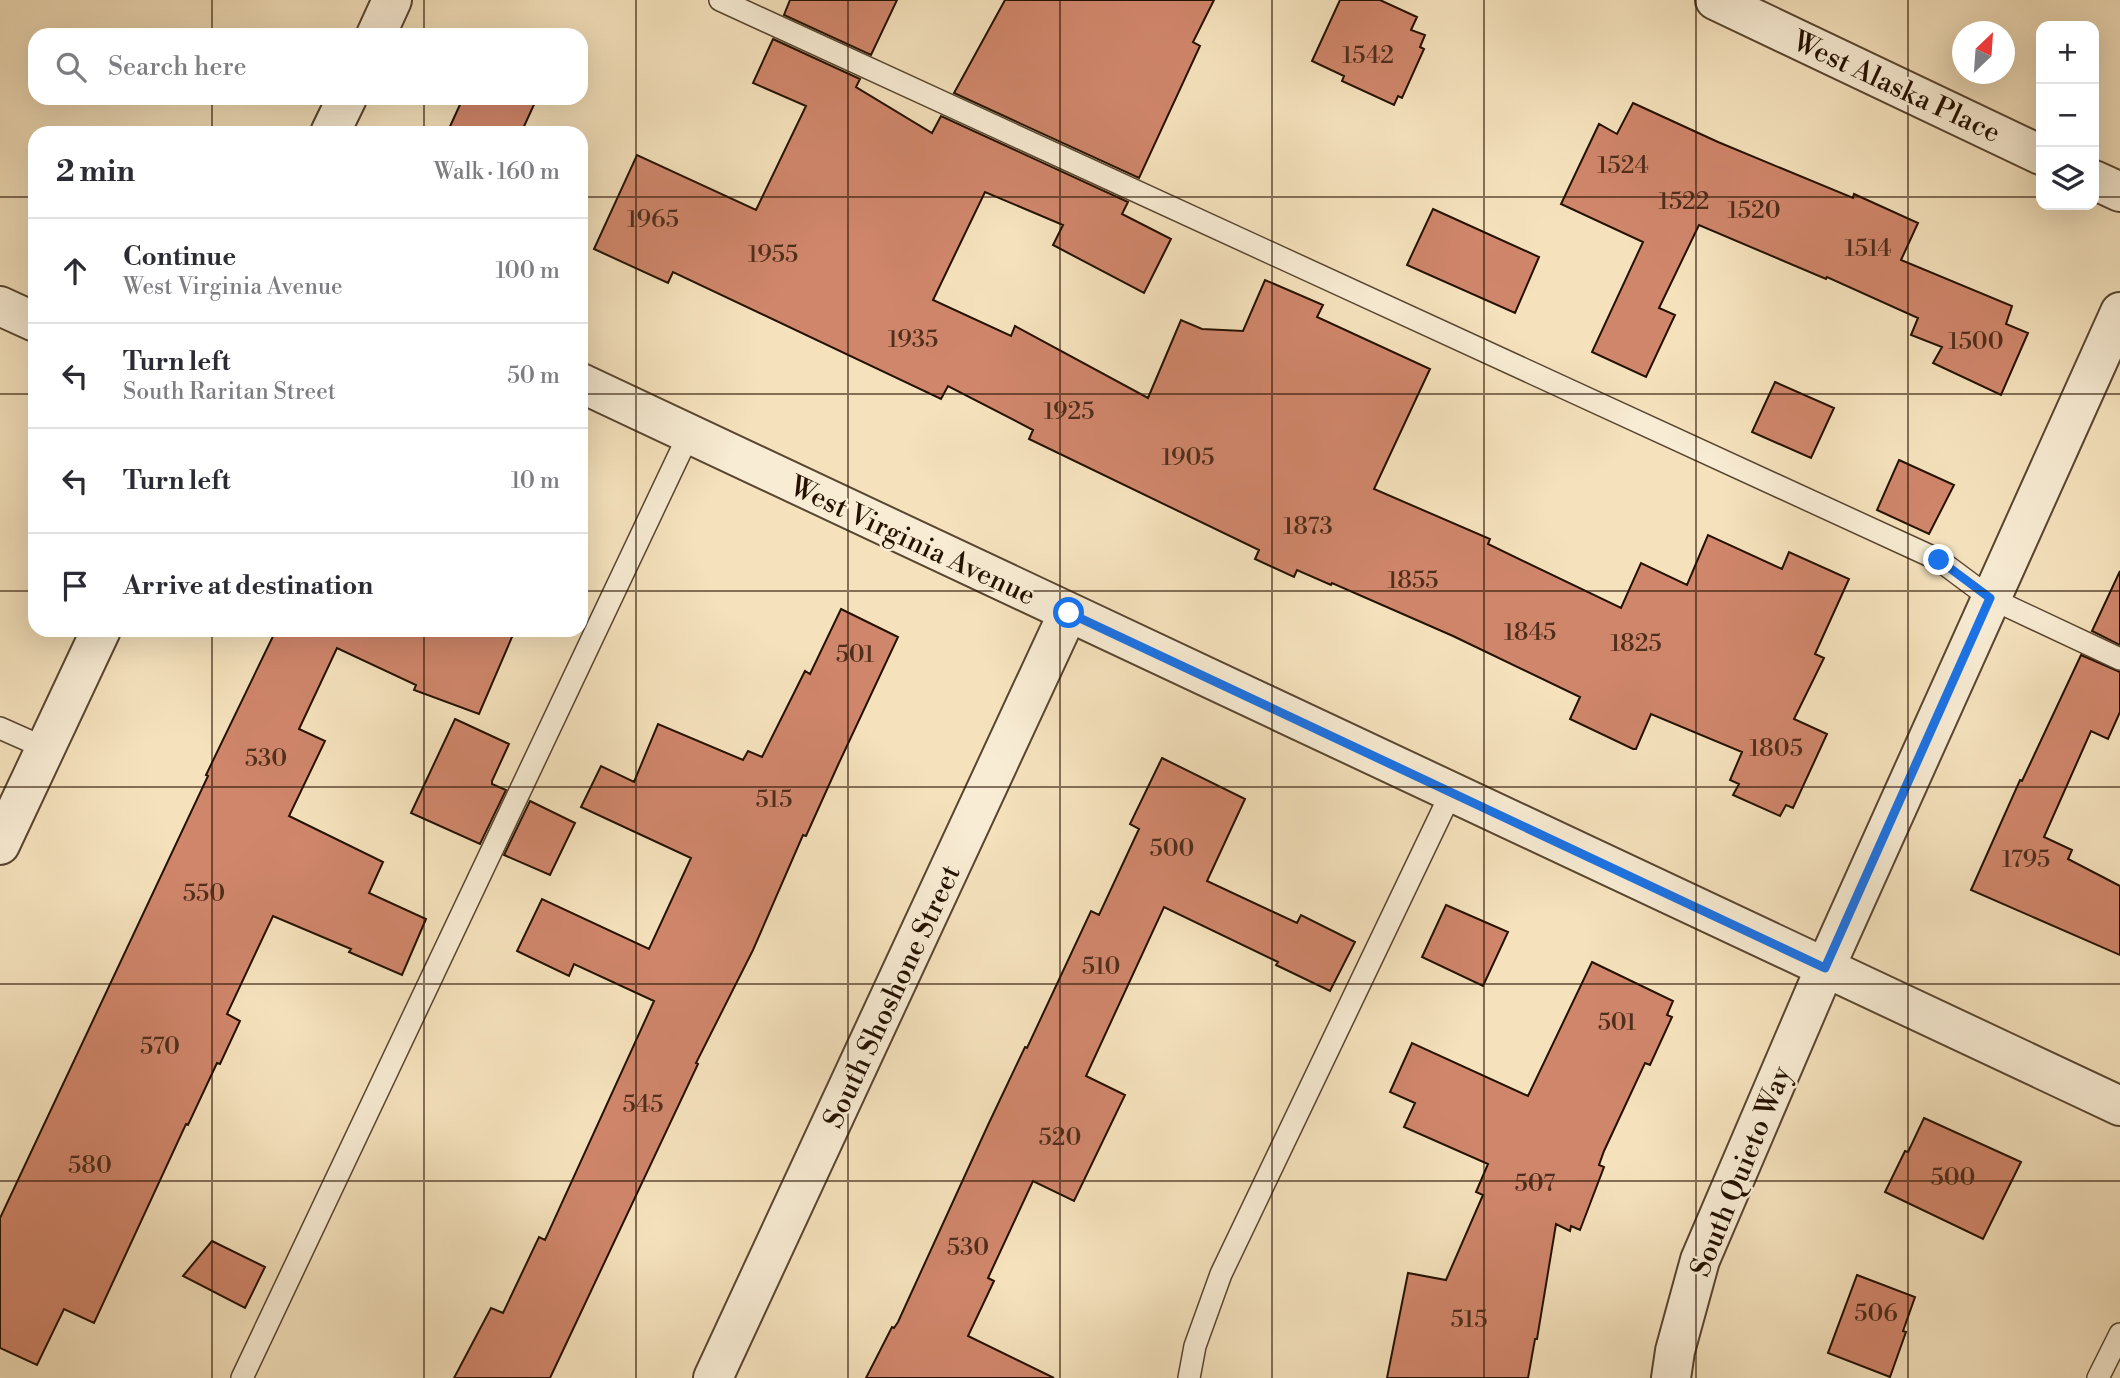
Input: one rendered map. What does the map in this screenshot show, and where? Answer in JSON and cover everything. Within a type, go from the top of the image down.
[{"type":"street","points":[[379,28],[393,0]]},
{"type":"street","name":"West Alaska Place","points":[[1714,0],[2036,153]]},
{"type":"street","points":[[333,126],[344,105]]},
{"type":"street","points":[[2099,182],[2120,192]]},
{"type":"street","points":[[0,306],[28,319]]},
{"type":"street","name":"South Quieto Way","points":[[1671,1378],[1675,1351],[1700,1260],[1825,968],[2120,312]]},
{"type":"street","name":"West Virginia Avenue","points":[[588,386],[2120,1106]]},
{"type":"street","name":"South Shoshone Street","points":[[713,1378],[1069,613]]},
{"type":"street","points":[[0,845],[98,637]]},
{"type":"lane","points":[[720,0],[1939,560],[1990,598],[2120,659]]},
{"type":"lane","points":[[242,1378],[689,434]]},
{"type":"lane","points":[[0,728],[46,748]]},
{"type":"lane","points":[[1189,1378],[1195,1346],[1221,1274],[1451,793]]},
{"type":"lane","points":[[2098,1378],[2120,1334]]},
{"type":"building","points":[[790,0],[897,0],[871,55],[784,15]]},
{"type":"building","points":[[1005,0],[1214,0],[1193,42],[1200,46],[1139,178],[954,93]]},
{"type":"building","points":[[1340,0],[1380,0],[1417,17],[1411,30],[1425,35],[1420,47],[1424,49],[1402,98],[1398,96],[1394,105],[1342,81],[1344,76],[1312,61]]},
{"type":"building","points":[[773,39],[860,79],[856,87],[932,133],[941,116],[1128,202],[1122,214],[1171,239],[1144,293],[1053,245],[1063,225],[985,192],[933,300],[1011,336],[1015,326],[1148,398],[1181,320],[1202,329],[1243,331],[1265,280],[1323,305],[1317,317],[1430,369],[1374,489],[1490,539],[1488,544],[1621,608],[1641,563],[1687,585],[1708,535],[1782,569],[1789,552],[1849,579],[1815,654],[1824,658],[1794,719],[1827,734],[1793,808],[1786,805],[1780,816],[1733,795],[1739,784],[1730,780],[1742,752],[1651,714],[1636,749],[1633,749],[1570,719],[1580,697],[1453,636],[1332,583],[1331,585],[1297,570],[1294,577],[1255,559],[1259,550],[1029,439],[1033,430],[948,386],[941,399],[673,272],[668,283],[594,249],[637,155],[756,210],[806,106],[753,83]]},
{"type":"building","points":[[1633,103],[1718,142],[1853,198],[1854,194],[1918,223],[1901,260],[2012,306],[2006,324],[2028,333],[2001,395],[1933,363],[1942,347],[1911,335],[1918,318],[1827,277],[1826,279],[1699,225],[1659,308],[1675,315],[1646,377],[1592,352],[1643,242],[1561,204],[1599,124],[1617,134]]},
{"type":"building","points":[[460,105],[534,105],[524,126],[450,126]]},
{"type":"building","points":[[1433,209],[1539,257],[1515,313],[1407,265]]},
{"type":"building","points":[[1775,382],[1834,408],[1811,458],[1752,432]]},
{"type":"building","points":[[1899,460],[1954,485],[1929,534],[1877,510]]},
{"type":"building","points":[[2120,571],[2120,645],[2092,631]]},
{"type":"building","points":[[841,609],[898,637],[550,1378],[454,1378],[491,1308],[503,1313],[539,1237],[545,1240],[654,1001],[574,964],[569,976],[517,951],[542,899],[649,949],[691,858],[581,807],[601,766],[634,782],[658,724],[743,760],[748,751],[762,757],[805,671],[810,674]]},
{"type":"building","points":[[273,637],[512,637],[479,714],[414,690],[416,685],[337,648],[299,729],[325,741],[289,816],[383,862],[369,893],[426,919],[402,975],[349,952],[351,949],[273,916],[227,1014],[240,1021],[220,1064],[217,1063],[188,1125],[186,1124],[94,1323],[64,1309],[37,1365],[0,1348],[0,1218],[208,776],[206,775]]},
{"type":"building","points":[[2081,655],[2120,672],[2120,712],[2108,739],[2091,731],[2044,837],[2072,850],[2068,859],[2120,886],[2120,955],[1971,890],[2020,780],[2022,781]]},
{"type":"building","points":[[455,719],[509,744],[492,781],[492,784],[506,790],[480,844],[411,813]]},
{"type":"building","points":[[1162,758],[1245,799],[1207,881],[1297,923],[1301,915],[1355,942],[1330,991],[1276,965],[1278,962],[1164,907],[1086,1076],[1125,1095],[1074,1201],[1033,1181],[988,1278],[994,1281],[968,1336],[1054,1378],[866,1378],[892,1327],[898,1322],[988,1125],[1091,911],[1099,915],[1139,829],[1130,824]]},
{"type":"building","points":[[530,801],[575,823],[550,875],[504,855]]},
{"type":"building","points":[[1446,905],[1508,932],[1483,986],[1422,957]]},
{"type":"building","points":[[1592,962],[1673,1001],[1667,1015],[1672,1017],[1650,1065],[1645,1063],[1604,1151],[1599,1165],[1604,1167],[1580,1230],[1571,1226],[1570,1231],[1556,1224],[1528,1378],[1387,1378],[1408,1273],[1446,1280],[1483,1195],[1476,1192],[1488,1164],[1404,1127],[1415,1103],[1390,1092],[1412,1043],[1528,1096]]},
{"type":"building","points":[[1924,1118],[2021,1162],[1983,1239],[1885,1192]]},
{"type":"building","points":[[212,1241],[265,1267],[245,1308],[183,1276]]},
{"type":"building","points":[[1857,1275],[1915,1297],[1890,1377],[1828,1353]]},
{"type":"route","points":[[1069,613],[1825,968],[1990,598],[1939,560]]}]
